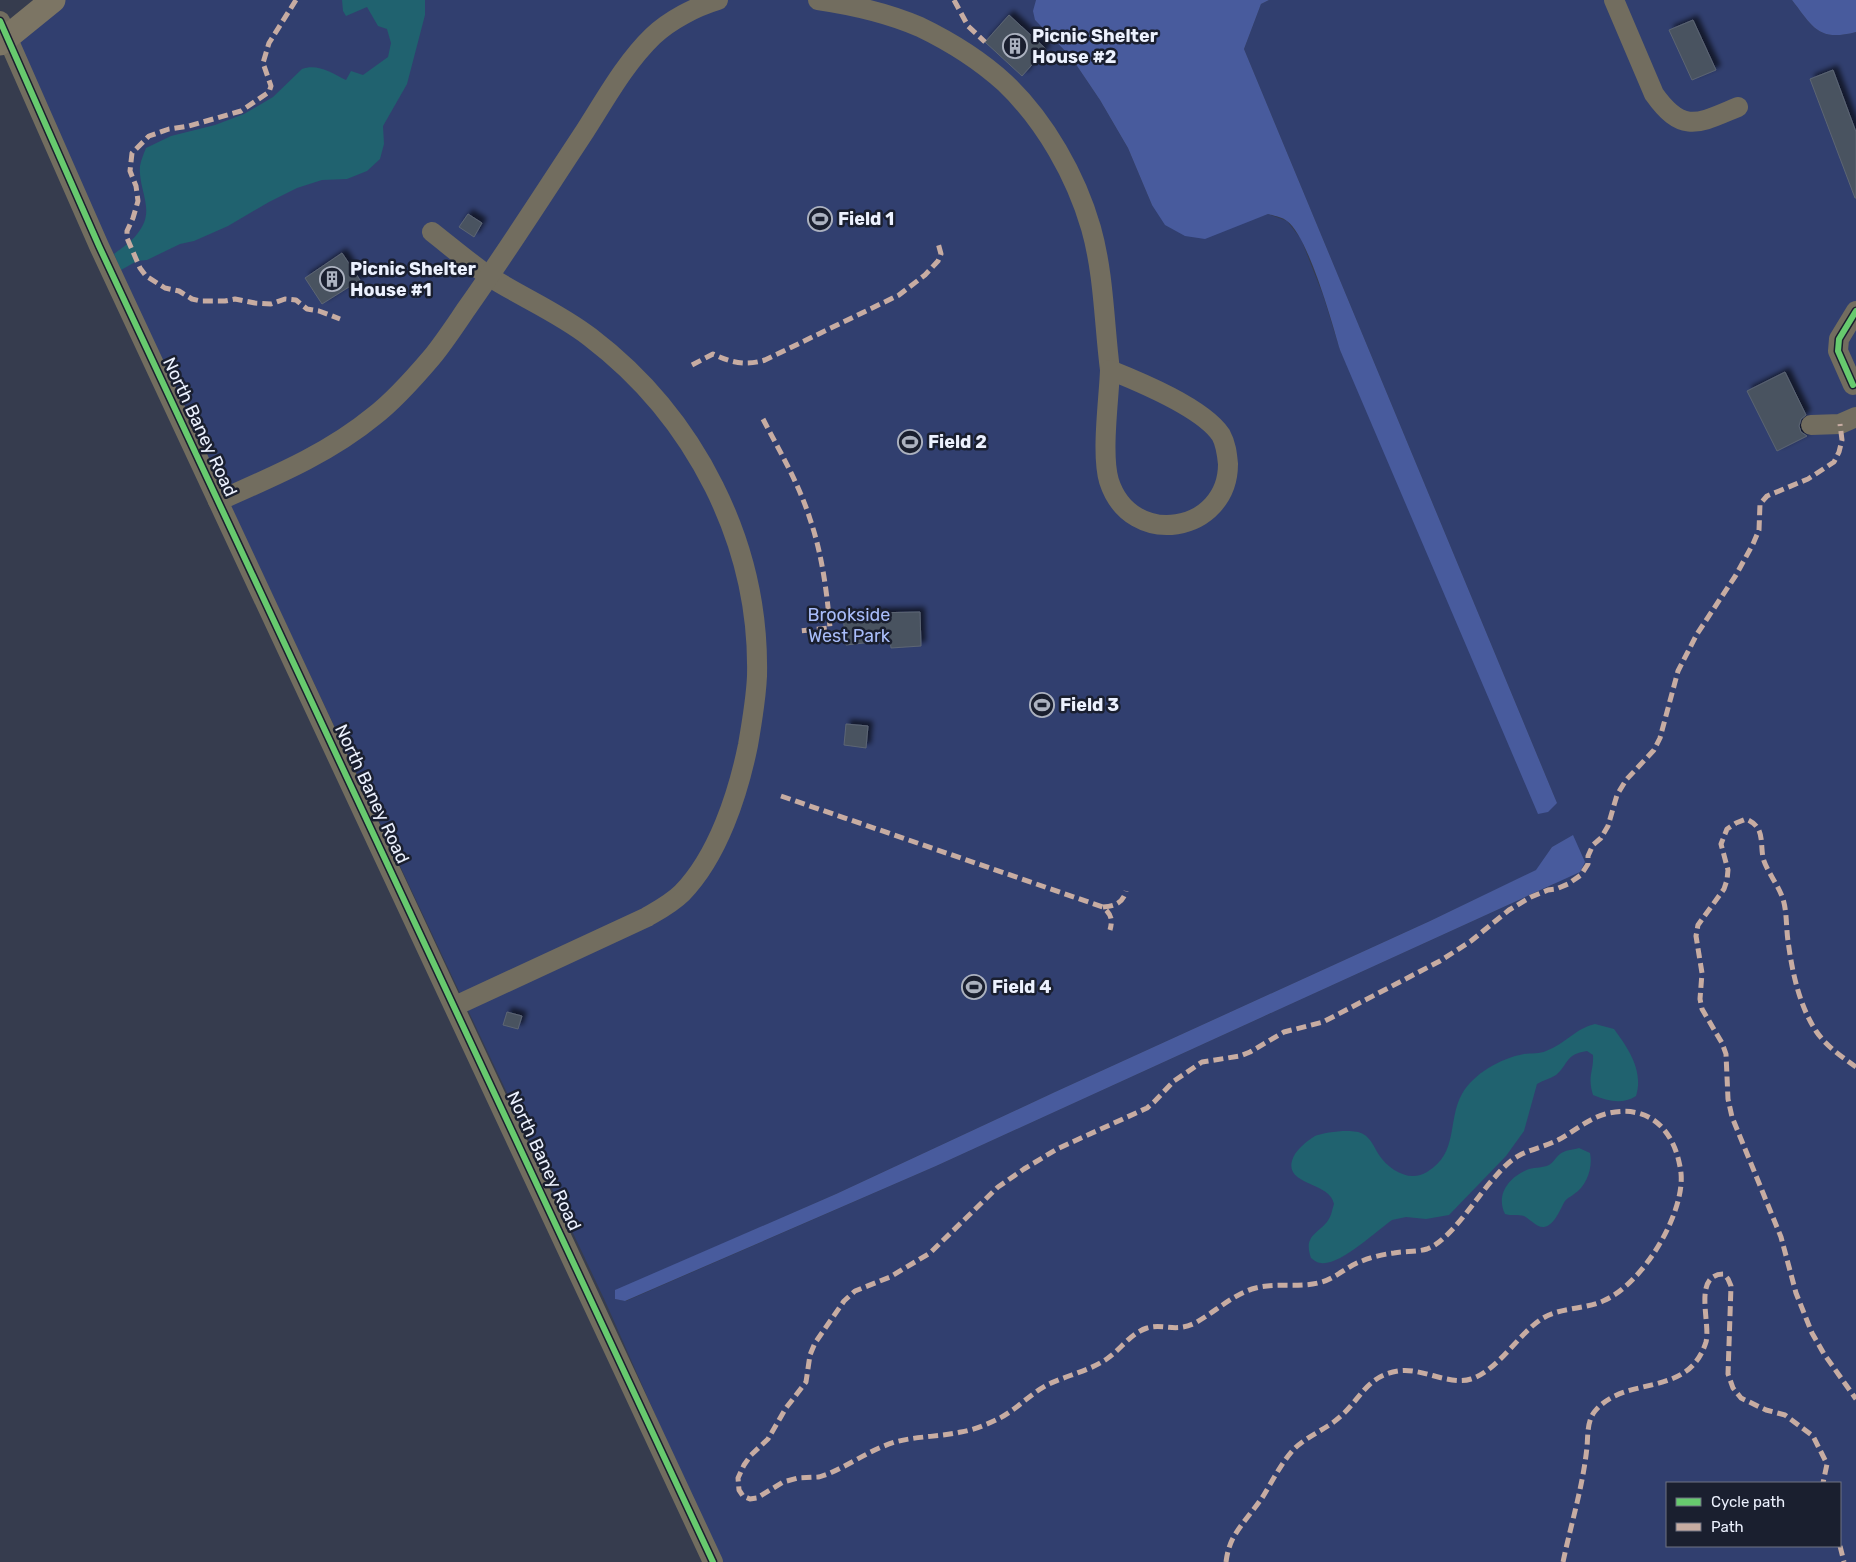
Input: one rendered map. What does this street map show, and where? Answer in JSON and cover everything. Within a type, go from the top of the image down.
[{"type":"main road","points":[[2,34],[53,0]]},
{"type":"street","points":[[218,501],[295,466],[338,442],[375,416],[432,356],[490,276],[593,118],[642,47],[654,34],[671,22],[705,4],[718,0]]},
{"type":"street","points":[[818,0],[872,11],[919,27],[955,47],[994,74],[1023,103],[1063,161],[1080,196],[1091,228],[1098,260],[1110,370],[1107,464],[1109,480],[1119,502],[1132,515],[1150,524],[1164,526],[1181,523],[1208,510],[1224,490],[1227,478],[1227,454],[1220,434],[1209,422],[1181,403],[1151,387],[1110,370]]},
{"type":"street","points":[[1614,0],[1654,94],[1674,117],[1689,122],[1702,122],[1738,107]]},
{"type":"street","name":"North Baney Road","points":[[2,34],[713,1562]]},
{"type":"street","points":[[432,232],[490,276],[549,309],[589,336],[619,360],[675,421],[718,494],[744,565],[754,623],[757,677],[750,730],[738,788],[728,816],[707,859],[682,892],[668,904],[647,917],[455,1006]]},
{"type":"street","points":[[1853,385],[1838,351],[1839,339],[1856,311]]},
{"type":"street","points":[[1811,425],[1840,424],[1856,417]]},
{"type":"green space","name":"Brookside West Park","points":[[62,0],[1036,0],[1035,20],[1071,57],[1100,100],[1128,148],[1152,205],[1247,221],[1268,214],[1287,221],[1301,239],[1323,295],[1340,350],[1557,803],[1244,49],[1261,4],[1269,0],[1792,0],[1811,25],[1818,30],[1833,35],[1856,32],[1856,1562],[720,1562],[606,1303],[122,276],[14,38]],"holes":[[[1572,836],[1554,884],[936,1166],[626,1301],[615,1299],[615,1291],[836,1194],[1537,870],[1552,847]]]},
{"type":"shaded area","points":[[342,0],[425,0],[425,15],[407,84],[383,126],[384,144],[380,159],[367,171],[347,179],[322,180],[297,188],[228,226],[194,241],[180,244],[147,260],[137,261],[121,270],[114,254],[138,234],[146,214],[140,166],[146,148],[171,136],[215,125],[244,114],[273,97],[302,69],[308,67],[319,68],[346,80],[351,71],[363,75],[388,57],[391,43],[387,29],[378,26],[367,7],[346,16],[343,11]]},
{"type":"shaded area","points":[[1036,0],[1269,0],[1261,4],[1244,49],[1557,803],[1548,812],[1538,814],[1340,350],[1311,261],[1295,230],[1287,221],[1268,214],[1205,239],[1185,236],[1165,225],[1152,205],[1128,148],[1100,100],[1071,57],[1035,20],[1033,11]]},
{"type":"shaded area","points":[[1792,0],[1856,0],[1856,32],[1833,35],[1818,30],[1811,25]]},
{"type":"shaded area","points":[[1573,835],[1585,862],[1580,872],[936,1166],[625,1301],[615,1299],[615,1290],[836,1194],[1430,921],[1536,870],[1552,847]]},
{"type":"shaded area","points":[[1595,1024],[1614,1029],[1629,1052],[1638,1078],[1636,1096],[1631,1099],[1615,1101],[1593,1095],[1591,1078],[1593,1055],[1587,1051],[1575,1054],[1556,1075],[1537,1084],[1524,1131],[1506,1156],[1449,1215],[1426,1219],[1406,1217],[1392,1220],[1358,1247],[1338,1259],[1321,1263],[1311,1258],[1309,1242],[1329,1218],[1334,1204],[1330,1196],[1324,1191],[1298,1178],[1293,1172],[1291,1164],[1295,1154],[1307,1142],[1315,1136],[1325,1133],[1339,1131],[1359,1132],[1368,1138],[1388,1166],[1407,1175],[1420,1175],[1427,1172],[1444,1156],[1451,1136],[1458,1104],[1462,1094],[1473,1080],[1497,1063],[1515,1056],[1541,1053],[1553,1048],[1582,1029]]},
{"type":"shaded area","points":[[1579,1148],[1590,1153],[1591,1164],[1588,1176],[1579,1191],[1565,1201],[1557,1216],[1548,1226],[1541,1227],[1536,1225],[1524,1216],[1505,1214],[1502,1207],[1503,1193],[1510,1181],[1522,1172],[1549,1165],[1562,1153]]},
{"type":"building","name":"Picnic Shelter House #2","points":[[1009,15],[1046,49],[1022,76],[985,42]]},
{"type":"building","points":[[1693,20],[1716,70],[1692,80],[1669,30]]},
{"type":"building","points":[[1833,70],[1856,132],[1856,198],[1810,79]]},
{"type":"building","points":[[468,214],[482,223],[474,237],[459,227]]},
{"type":"building","name":"Picnic Shelter House #1","points":[[342,253],[360,280],[322,304],[305,278]]},
{"type":"building","points":[[1785,372],[1806,415],[1801,419],[1799,426],[1801,432],[1807,436],[1777,451],[1747,391]]},
{"type":"building","points":[[920,612],[921,646],[891,648],[890,640],[846,645],[843,616],[870,613]]},
{"type":"building","points":[[846,724],[868,726],[866,748],[844,745]]},
{"type":"building","points":[[507,1012],[522,1016],[518,1029],[503,1025]]},
{"type":"marked path","points":[[296,0],[269,43],[263,63],[271,86],[269,92],[241,111],[189,126],[169,129],[149,136],[132,153],[130,171],[136,186],[138,201],[127,231],[127,238],[140,268],[146,276],[165,288],[179,291],[192,299],[201,301],[235,299],[271,304],[285,299],[296,300],[307,309],[319,311],[340,319]]},
{"type":"marked path","points":[[954,0],[968,26],[985,42]]},
{"type":"marked path","points":[[692,365],[713,354],[739,363],[765,360],[899,295],[925,275],[938,261],[941,254],[938,243]]},
{"type":"marked path","points":[[763,419],[789,468],[806,506],[818,546],[823,573],[830,628],[798,631]]},
{"type":"marked path","points":[[1226,1562],[1233,1538],[1262,1498],[1289,1454],[1299,1444],[1341,1416],[1365,1389],[1379,1378],[1387,1374],[1407,1370],[1454,1380],[1471,1379],[1490,1369],[1540,1320],[1555,1313],[1603,1301],[1618,1293],[1632,1280],[1658,1246],[1676,1208],[1680,1190],[1681,1173],[1674,1145],[1659,1125],[1649,1117],[1624,1111],[1609,1113],[1595,1118],[1558,1140],[1513,1159],[1488,1185],[1455,1227],[1436,1244],[1427,1249],[1390,1253],[1370,1258],[1356,1263],[1330,1279],[1318,1283],[1268,1286],[1252,1289],[1188,1326],[1175,1328],[1153,1327],[1141,1330],[1101,1362],[1047,1385],[1006,1414],[971,1430],[895,1442],[828,1474],[783,1482],[757,1498],[750,1499],[743,1496],[739,1490],[738,1478],[751,1455],[768,1439],[786,1408],[806,1382],[810,1355],[815,1343],[844,1301],[855,1291],[890,1277],[930,1253],[998,1187],[1057,1149],[1147,1108],[1174,1081],[1202,1062],[1240,1056],[1284,1032],[1323,1022],[1440,961],[1471,941],[1509,910],[1531,897],[1568,884],[1581,875],[1588,864],[1588,856],[1593,845],[1601,838],[1608,826],[1617,795],[1626,780],[1654,750],[1660,738],[1678,671],[1697,634],[1736,575],[1753,544],[1759,530],[1760,504],[1767,496],[1808,479],[1834,462],[1842,440],[1840,424]]},
{"type":"marked path","points":[[781,796],[1103,907],[1111,917],[1110,930]]},
{"type":"marked path","points":[[1856,1067],[1824,1042],[1810,1021],[1794,976],[1783,899],[1763,858],[1759,830],[1752,822],[1746,819],[1736,823],[1727,829],[1721,844],[1728,870],[1724,889],[1698,925],[1696,936],[1702,973],[1700,999],[1702,1009],[1722,1043],[1726,1054],[1728,1099],[1732,1117],[1781,1237],[1796,1293],[1812,1333],[1824,1354],[1856,1399]]},
{"type":"marked path","points":[[1103,907],[1118,903],[1126,891]]},
{"type":"marked path","points":[[1563,1562],[1583,1476],[1588,1428],[1592,1415],[1608,1400],[1623,1393],[1671,1379],[1685,1372],[1697,1360],[1706,1342],[1706,1291],[1708,1282],[1714,1276],[1724,1274],[1731,1286],[1728,1374],[1733,1388],[1741,1398],[1766,1410],[1785,1415],[1813,1436],[1827,1464],[1823,1482]]},
{"type":"marked path","points":[[1840,1547],[1844,1562]]},
{"type":"cycle path","points":[[0,21],[99,246],[713,1562]]},
{"type":"cycle path","points":[[1853,385],[1838,351],[1839,339],[1856,311]]},
{"type":"place","name":"Picnic Shelter House #2","points":[[1015,46]]},
{"type":"place","name":"Field 1","points":[[820,219]]},
{"type":"place","name":"Picnic Shelter House #1","points":[[332,279]]},
{"type":"place","name":"Field 2","points":[[910,442]]},
{"type":"place","name":"Field 3","points":[[1042,705]]},
{"type":"place","name":"Field 4","points":[[974,987]]}]
